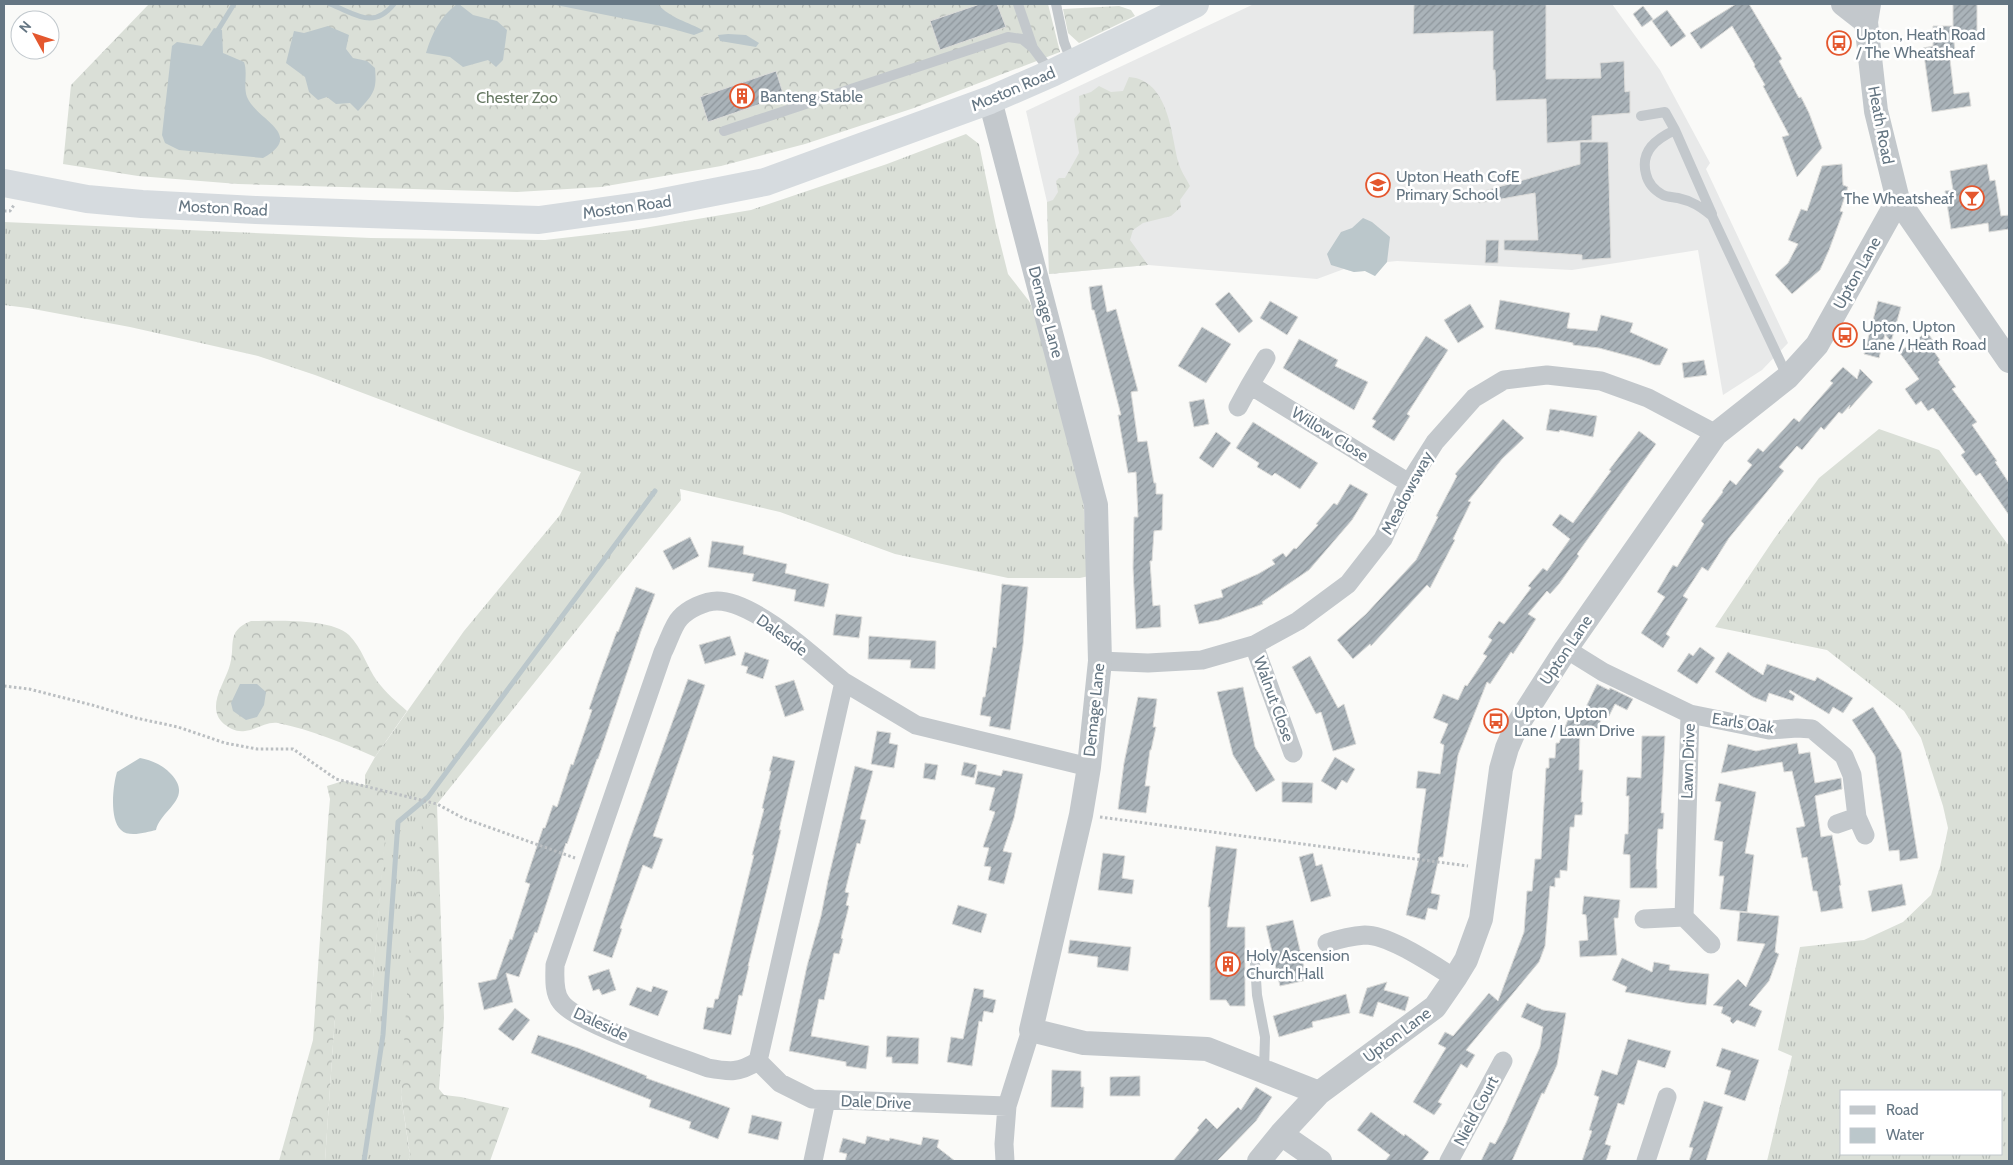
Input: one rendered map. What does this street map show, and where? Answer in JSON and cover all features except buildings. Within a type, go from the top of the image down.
[{"type":"highway","name":"Moston Road","points":[[10,182],[87,199],[142,204],[539,220],[653,204],[765,182],[990,100],[1062,68],[1195,4]]},
{"type":"street","points":[[1843,4],[1868,13]]},
{"type":"street","name":"Heath Road","points":[[1868,13],[1876,111],[1898,200],[2009,361]]},
{"type":"street","name":"Demage Lane","points":[[990,100],[1096,505],[1100,661],[1089,767],[1081,815],[1031,1030]]},
{"type":"street","name":"Upton Lane","points":[[1259,1161],[1319,1093],[1435,1007],[1455,978],[1466,960],[1481,920],[1501,769],[1516,726],[1566,649],[1716,434],[1788,377],[1817,345],[1898,200]]},
{"type":"street","points":[[1238,407],[1266,358]]},
{"type":"street","name":"Meadowsway","points":[[1100,661],[1148,663],[1202,660],[1254,645],[1298,621],[1348,584],[1383,539],[1409,483],[1435,442],[1474,398],[1504,380],[1547,374],[1601,381],[1648,398],[1716,434]]},
{"type":"street","name":"Willow Close","points":[[1250,385],[1409,483]]},
{"type":"street","name":"Daleside","points":[[758,1061],[744,1070],[724,1071],[708,1068],[574,1014],[560,1002],[555,987],[555,965],[664,652],[679,618],[702,603],[718,601],[735,604],[769,622],[844,682],[916,725],[1089,767]]},
{"type":"street","name":"Walnut Close","points":[[1254,645],[1294,752]]},
{"type":"street","name":"Lawn Drive","points":[[1566,649],[1603,672],[1690,714],[1684,917]]},
{"type":"street","points":[[758,1061],[844,682]]},
{"type":"street","name":"Earls Oak","points":[[1690,714],[1769,730],[1812,729],[1844,756],[1852,776],[1857,817],[1865,834]]},
{"type":"street","points":[[1838,824],[1857,817]]},
{"type":"street","points":[[1644,919],[1684,917],[1711,944]]},
{"type":"street","points":[[1327,943],[1345,937],[1367,935],[1386,939],[1455,978]]},
{"type":"street","points":[[1005,1161],[1004,1144],[1007,1106],[1031,1030],[1084,1043],[1207,1049],[1319,1093]]},
{"type":"street","name":"Dale Drive","points":[[758,1061],[780,1083],[812,1099],[1007,1106]]},
{"type":"street","name":"Nield Court","points":[[1450,1161],[1503,1061]]},
{"type":"street","points":[[1646,1161],[1667,1097]]},
{"type":"street","points":[[812,1161],[826,1100]]},
{"type":"street","points":[[1281,1134],[1320,1161]]},
{"type":"lane","points":[[1018,4],[1032,48]]},
{"type":"lane","points":[[724,131],[1008,37],[1022,39],[1062,68],[1064,42],[1056,4]]},
{"type":"lane","points":[[1642,116],[1665,112],[1788,377]]},
{"type":"lane","points":[[1675,130],[1662,136],[1650,147],[1643,162],[1646,176],[1653,188],[1665,196],[1695,203],[1712,216]]},
{"type":"lane","points":[[1255,963],[1257,995],[1264,1037],[1264,1071]]},
{"type":"path","points":[[4,686],[29,689],[136,718],[178,727],[225,743],[257,749],[293,749],[336,779],[432,803],[463,818],[590,864]]},
{"type":"path","points":[[1081,815],[1489,868]]},
{"type":"shaded area","name":"Upton Heath CofE Primary School","points":[[1254,4],[1612,4],[1660,70],[1710,163],[1706,169],[1788,343],[1762,370],[1723,395],[1698,250],[1572,270],[1397,261],[1387,262],[1375,276],[1365,271],[1354,272],[1344,269],[1317,279],[1148,265],[1049,274],[1047,202],[1026,111]]},
{"type":"green space","name":"Chester Zoo","points":[[149,4],[1048,4],[1060,52],[914,108],[805,144],[721,166],[601,187],[517,192],[238,184],[138,176],[63,164],[71,85]]},
{"type":"green space","points":[[1119,6],[1131,10],[1135,16],[1079,43],[1068,33],[1063,9]]},
{"type":"green space","points":[[1129,77],[1142,80],[1152,87],[1160,97],[1170,122],[1179,164],[1190,186],[1180,200],[1181,207],[1171,216],[1143,223],[1133,230],[1130,240],[1148,265],[1049,274],[1047,202],[1053,200],[1058,192],[1056,181],[1059,178],[1065,178],[1079,153],[1074,119],[1080,112],[1079,96],[1091,92],[1099,86],[1111,92],[1123,91]]},
{"type":"green space","points":[[966,134],[979,144],[1008,274],[1029,301],[1045,336],[1083,498],[1089,576],[1080,578],[1008,578],[895,554],[780,512],[680,489],[681,500],[437,804],[432,802],[401,1095],[410,1156],[408,1161],[325,1161],[335,1014],[370,1014],[388,794],[365,785],[365,775],[375,757],[464,631],[560,515],[581,472],[258,356],[130,327],[4,305],[4,222],[371,238],[545,240],[632,230],[751,210],[887,164]]},
{"type":"green space","points":[[1879,429],[1939,450],[2009,546],[2009,1161],[1767,1161],[1792,1056],[1778,1050],[1800,947],[1864,940],[1903,922],[1931,895],[1940,867],[1948,828],[1943,806],[1921,738],[1904,711],[1827,650],[1715,627],[1774,539],[1819,478]]},
{"type":"green space","points":[[251,621],[316,623],[341,630],[349,635],[377,681],[407,711],[375,757],[315,733],[278,723],[270,723],[242,731],[234,730],[224,724],[216,711],[216,704],[229,668],[234,635],[243,625]]},
{"type":"green space","points":[[343,781],[365,785],[389,793],[370,1014],[335,1015],[325,1161],[279,1161],[313,1040],[330,799],[327,786]]},
{"type":"green space","points":[[432,802],[437,804],[444,1018],[439,1089],[444,1095],[509,1108],[490,1161],[408,1161],[410,1155],[401,1095],[410,943],[423,815]]},
{"type":"water","points":[[457,4],[473,15],[497,21],[507,30],[503,60],[496,67],[488,60],[463,67],[450,57],[426,53],[437,26]]},
{"type":"water","points":[[551,4],[658,4],[673,16],[704,31],[694,35],[666,27]]},
{"type":"water","points":[[328,26],[349,35],[346,49],[353,58],[367,61],[375,68],[375,87],[368,100],[358,111],[350,103],[336,104],[327,97],[318,100],[309,92],[305,77],[286,63],[294,31],[304,33]]},
{"type":"water","points":[[214,28],[222,30],[223,53],[244,62],[247,97],[279,134],[280,142],[275,149],[263,158],[179,150],[165,143],[162,135],[172,46],[177,42],[202,46]]},
{"type":"water","points":[[718,35],[746,35],[759,43],[756,47],[720,41]]},
{"type":"water","points":[[1363,218],[1372,222],[1390,237],[1387,262],[1375,276],[1365,271],[1354,272],[1331,265],[1327,254],[1341,232],[1352,228]]},
{"type":"water","points":[[240,684],[257,684],[266,692],[264,705],[257,717],[246,720],[233,711],[231,703]]},
{"type":"water","points":[[140,758],[157,763],[171,774],[177,783],[178,797],[156,830],[129,834],[121,830],[117,825],[113,810],[114,785],[117,772]]},
{"type":"waterway","points":[[218,30],[234,4]]},
{"type":"waterway","points":[[330,4],[364,18],[379,16],[394,4]]},
{"type":"waterway","points":[[364,1161],[383,1035],[398,822],[428,797],[655,491]]},
{"type":"place","name":"Upton, Heath Road / The Wheatsheaf","points":[[1839,43]]},
{"type":"place","name":"Banteng Stable","points":[[742,96]]},
{"type":"place","name":"Upton Heath CofE Primary School","points":[[1378,185]]},
{"type":"place","name":"The Wheatsheaf","points":[[1972,198]]},
{"type":"place","name":"Upton, Upton Lane / Heath Road","points":[[1845,335]]},
{"type":"place","name":"Upton, Upton Lane / Lawn Drive","points":[[1496,721]]},
{"type":"place","name":"Holy Ascension Church Hall","points":[[1228,964]]}]
